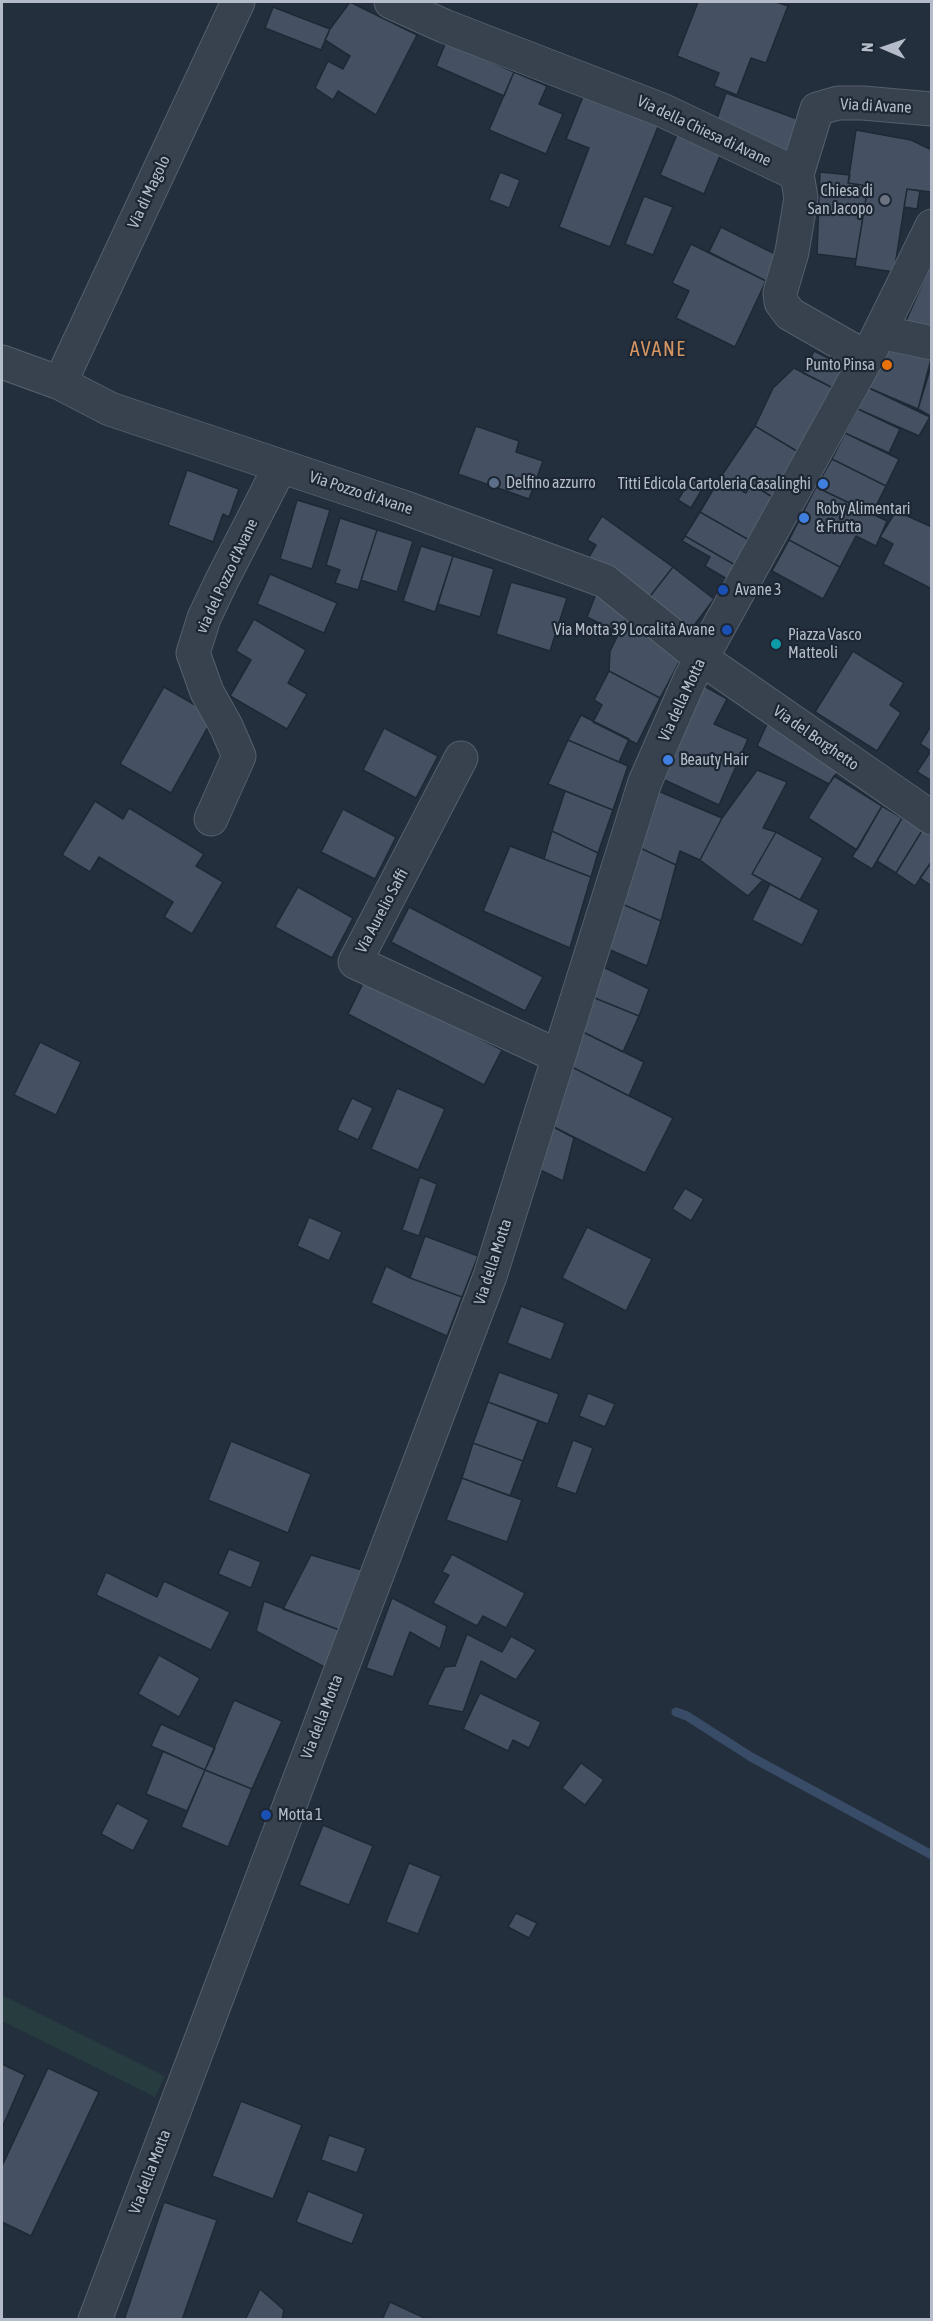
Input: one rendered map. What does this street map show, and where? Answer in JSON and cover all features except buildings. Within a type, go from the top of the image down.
[{"type":"street","name":"Via di Magolo","points":[[60,383],[238,2]]},
{"type":"street","name":"Via della Chiesa di Avane","points":[[391,2],[444,26],[634,98],[797,174]]},
{"type":"street","name":"Via di Avane","points":[[797,174],[817,109],[837,103],[863,103],[932,110]]},
{"type":"street","points":[[797,174],[801,198],[792,252],[780,293],[781,302],[790,314],[874,345],[932,344]]},
{"type":"street","name":"Via della Motta","points":[[94,2319],[490,1275],[645,782],[701,658],[874,345],[932,226]]},
{"type":"street","name":"Via Pozzo di Avane","points":[[2,362],[60,383],[110,409],[403,507],[605,581],[701,658]]},
{"type":"street","name":"via del Pozzo d'Avane","points":[[211,819],[239,756],[207,692],[193,653],[204,618],[280,467]]},
{"type":"street","name":"Via del Borghetto","points":[[701,658],[932,818]]},
{"type":"street","name":"Via Aurelio Saffi","points":[[461,758],[355,962],[558,1056]]},
{"type":"green space","points":[[2,1995],[165,2076],[155,2097],[2,2021]]},
{"type":"waterway","points":[[676,1712],[687,1716],[751,1757],[932,1855]]},
{"type":"place","name":"Chiesa di San Jacopo","points":[[885,200]]},
{"type":"place","name":"Punto Pinsa","points":[[887,365]]},
{"type":"place","name":"Delfino azzurro","points":[[494,483]]},
{"type":"place","name":"Titti Edicola Cartoleria Casalinghi","points":[[823,484]]},
{"type":"place","name":"Roby Alimentari & Frutta","points":[[804,518]]},
{"type":"place","name":"Avane 3","points":[[723,590]]},
{"type":"place","name":"Via Motta 39 Località Avane","points":[[727,630]]},
{"type":"place","name":"Piazza Vasco Matteoli","points":[[776,644]]},
{"type":"place","name":"Beauty Hair","points":[[668,760]]},
{"type":"place","name":"Motta 1","points":[[266,1815]]},
{"type":"district","name":"AVANE","points":[[658,350]]}]
